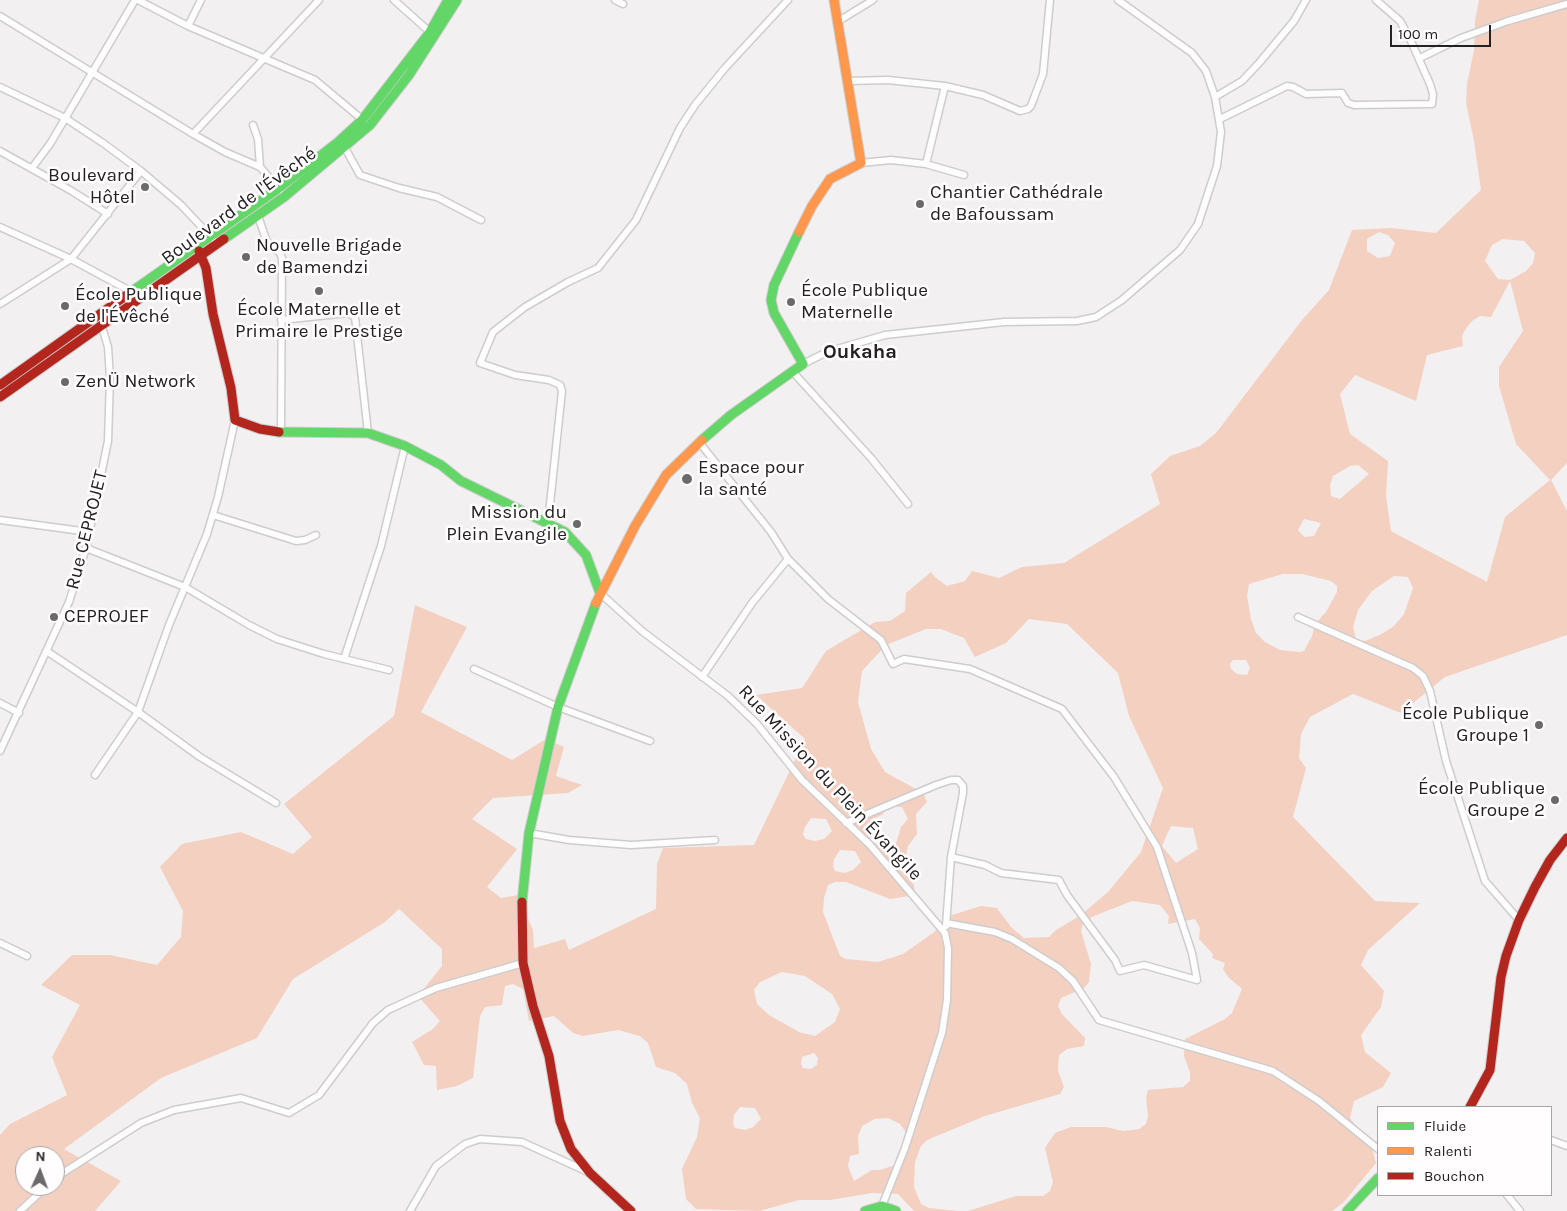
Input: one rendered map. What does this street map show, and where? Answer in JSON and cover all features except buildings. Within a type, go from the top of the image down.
[{"type":"street","points":[[32,168],[137,0],[188,26],[315,80],[366,122]]},
{"type":"street","points":[[188,26],[201,0]]},
{"type":"street","points":[[192,134],[319,0]]},
{"type":"street","points":[[394,0],[433,35]]},
{"type":"street","name":"Boulevard de l'Évêché","points":[[433,35],[448,0]]},
{"type":"street","name":"Boulevard de l'Évêché","points":[[0,385],[197,245],[258,216],[345,148],[409,75],[457,0]]},
{"type":"street","points":[[615,0],[623,4]]},
{"type":"street","points":[[548,523],[562,391],[560,384],[549,380],[515,375],[480,363],[493,332],[525,307],[568,282],[598,268],[636,220],[680,128],[695,105],[788,0]]},
{"type":"street","points":[[834,0],[861,163]]},
{"type":"street","points":[[837,22],[873,0]]},
{"type":"street","points":[[848,81],[888,80],[946,86],[983,95],[1020,111],[1028,109],[1043,74],[1050,0]]},
{"type":"street","points":[[631,1211],[590,1173],[571,1149],[560,1121],[549,1056],[533,1006],[523,963],[522,914],[524,870],[529,833],[558,707],[600,593],[635,526],[666,475],[699,442],[803,364],[827,352],[885,335],[1004,322],[1077,321],[1096,317],[1109,309],[1180,250],[1198,224],[1221,148],[1220,119],[1215,97],[1206,71],[1192,53],[1118,0]]},
{"type":"street","points":[[1215,97],[1242,81],[1259,63],[1294,21],[1306,0]]},
{"type":"street","points":[[1220,119],[1287,86],[1306,94],[1339,92],[1348,103],[1354,105],[1429,105],[1433,103],[1433,94],[1420,58],[1400,21],[1376,0]]},
{"type":"street","points":[[1420,58],[1461,38],[1508,21],[1567,4]]},
{"type":"street","points":[[0,16],[192,134],[224,152],[260,167],[279,188],[284,197]]},
{"type":"street","points":[[926,164],[946,86]]},
{"type":"street","points":[[0,87],[65,118],[141,171],[181,205],[213,239]]},
{"type":"street","name":"Boulevard de l'Évêché","points":[[0,397],[201,254],[213,239],[366,122]]},
{"type":"street","points":[[253,125],[258,139],[260,167]]},
{"type":"street","points":[[345,148],[360,175],[398,188],[437,197],[482,220]]},
{"type":"street","points":[[0,151],[108,214]]},
{"type":"street","points":[[803,364],[774,313],[771,300],[774,285],[784,261],[812,206],[830,179],[848,168],[861,163],[891,160],[926,164],[964,175]]},
{"type":"street","points":[[0,304],[71,259],[141,171]]},
{"type":"street","points":[[258,216],[267,242],[280,253],[282,258],[281,432]]},
{"type":"street","points":[[0,227],[71,259],[132,292]]},
{"type":"street","points":[[95,775],[138,712],[213,515],[235,420],[225,360],[213,314],[206,268],[197,245]]},
{"type":"street","points":[[281,320],[348,313],[355,317],[368,433]]},
{"type":"street","name":"Rue CEPROJET","points":[[0,751],[48,652],[77,580],[86,548],[108,441],[110,378],[108,347],[102,325],[96,316]]},
{"type":"street","points":[[792,371],[871,458],[908,504]]},
{"type":"street","name":"Rue Mission du Plein Évangile","points":[[235,420],[251,427],[281,432],[368,433],[405,446],[441,465],[462,481],[566,532],[579,545],[600,593],[642,631],[728,696],[757,724],[802,780],[870,845],[945,933]]},
{"type":"street","points":[[699,442],[771,532],[788,559],[828,599],[881,640],[893,664],[904,659],[970,668],[1062,709],[1114,777],[1158,847],[1192,953],[1197,980],[1144,965],[1120,971],[1115,960],[1067,895],[1059,880],[1001,873],[985,865],[951,856]]},
{"type":"street","points":[[344,659],[381,546],[405,446]]},
{"type":"street","points":[[213,515],[262,532],[296,541],[305,540],[316,535]]},
{"type":"street","points":[[0,520],[89,532]]},
{"type":"street","points":[[86,548],[185,587],[248,625],[277,639],[389,670]]},
{"type":"street","points":[[702,677],[752,603],[788,559]]},
{"type":"street","points":[[1298,617],[1413,668],[1423,676],[1430,691],[1446,761],[1485,881],[1519,920]]},
{"type":"street","points":[[48,652],[138,712],[200,757],[276,803]]},
{"type":"street","points":[[474,669],[558,707],[650,741]]},
{"type":"street","points":[[0,702],[19,713]]},
{"type":"street","points":[[846,823],[951,780],[958,780],[963,786],[951,856],[945,933],[948,948],[948,1000],[942,1033],[905,1148],[882,1206]]},
{"type":"street","points":[[529,833],[569,840],[631,845],[715,840]]},
{"type":"street","points":[[1471,1106],[1490,1070],[1501,978],[1519,920],[1550,860],[1567,838]]},
{"type":"street","points":[[946,923],[995,932],[1012,939],[1053,964],[1073,981],[1100,1020],[1152,1037],[1273,1071],[1320,1101],[1377,1148]]},
{"type":"street","points":[[0,943],[27,956]]},
{"type":"street","points":[[65,1172],[141,1123],[174,1110],[241,1098],[289,1113],[319,1095],[373,1023],[388,1010],[436,988],[523,963]]},
{"type":"street","points":[[410,1211],[436,1166],[466,1144],[480,1138],[522,1142],[590,1173]]},
{"type":"street","points":[[1552,1140],[1567,1146]]},
{"type":"street","points":[[1347,1211],[1377,1179]]},
{"type":"street","points":[[20,1211],[36,1196]]},
{"type":"street","points":[[1508,1196],[1520,1211]]},
{"type":"street","points":[[865,1211],[882,1206],[896,1211]]},
{"type":"shaded area","points":[[1479,0],[1567,0],[1567,463],[1551,480],[1567,511],[1567,635],[1445,677],[1401,713],[1353,694],[1310,717],[1301,734],[1299,758],[1306,768],[1293,817],[1375,901],[1420,903],[1368,950],[1361,965],[1384,991],[1381,1007],[1361,1035],[1365,1052],[1391,1073],[1383,1087],[1354,1101],[1350,1118],[1372,1148],[1376,1163],[1343,1203],[1332,1211],[968,1211],[1016,1196],[1043,1196],[1050,1191],[1053,1182],[1045,1148],[1055,1133],[1071,1127],[1106,1127],[1123,1131],[1139,1129],[1146,1124],[1148,1116],[1146,1098],[1148,1090],[1183,1087],[1190,1081],[1190,1072],[1184,1056],[1185,1039],[1225,1019],[1232,1013],[1242,989],[1228,977],[1223,969],[1225,963],[1212,958],[1213,954],[1199,939],[1200,928],[1195,919],[1168,924],[1169,916],[1160,905],[1132,901],[1094,916],[1083,923],[1081,931],[1091,964],[1089,982],[1084,988],[1061,998],[1058,1006],[1062,1014],[1085,1038],[1084,1046],[1067,1049],[1059,1055],[1058,1071],[1064,1087],[1060,1094],[985,1116],[927,1140],[921,1146],[915,1162],[914,1187],[921,1204],[929,1208],[958,1211],[914,1211],[898,1194],[872,1193],[830,1200],[799,1200],[759,1211],[696,1209],[686,1199],[682,1169],[697,1137],[700,1118],[692,1103],[687,1084],[675,1073],[656,1067],[648,1043],[640,1036],[618,1030],[583,1036],[573,1033],[554,1016],[529,1021],[523,989],[513,984],[505,986],[502,1005],[485,1007],[480,1016],[473,1078],[457,1086],[437,1090],[436,1066],[424,1065],[412,1042],[433,1029],[440,1021],[418,996],[442,966],[442,949],[399,909],[385,922],[293,979],[257,1038],[161,1078],[65,1148],[65,1146],[15,1146],[15,1196],[65,1196],[65,1150],[121,1181],[95,1211],[0,1211],[0,1135],[10,1124],[67,1095],[52,1057],[80,1005],[41,985],[72,955],[110,955],[157,965],[181,937],[183,911],[160,867],[182,844],[241,832],[293,854],[312,837],[284,804],[394,716],[415,605],[467,627],[421,712],[512,760],[546,739],[564,747],[556,776],[582,785],[568,793],[493,798],[472,819],[517,849],[487,887],[501,898],[518,895],[533,930],[534,948],[565,939],[569,950],[656,909],[657,864],[663,848],[754,845],[805,739],[756,695],[802,688],[826,651],[875,622],[890,621],[905,611],[906,593],[931,572],[947,586],[965,581],[972,571],[999,578],[1022,567],[1064,563],[1160,504],[1151,474],[1170,456],[1200,446],[1216,433],[1302,320],[1329,290],[1352,230],[1391,228],[1436,233],[1481,190],[1466,103],[1467,84],[1474,50],[1475,21]],"holes":[[[1379,232],[1388,235],[1395,243],[1390,256],[1378,258],[1367,251],[1367,239]],[[1503,239],[1524,241],[1535,253],[1533,263],[1526,271],[1510,280],[1498,279],[1485,261],[1492,245]],[[1510,281],[1523,331],[1499,367],[1499,386],[1516,444],[1550,480],[1505,517],[1487,582],[1391,531],[1386,496],[1388,461],[1350,434],[1340,394],[1355,375],[1416,401],[1427,355],[1463,346],[1462,336],[1465,330],[1472,321],[1480,316],[1491,317]],[[1358,465],[1369,474],[1340,499],[1331,496],[1330,485],[1333,476],[1350,466]],[[1304,519],[1321,523],[1314,536],[1304,537],[1298,530]],[[1283,574],[1302,574],[1331,581],[1337,586],[1337,592],[1326,612],[1315,624],[1312,636],[1304,651],[1299,652],[1280,650],[1265,642],[1256,633],[1251,619],[1247,596],[1249,584]],[[1394,576],[1408,577],[1413,588],[1404,614],[1394,626],[1382,634],[1365,641],[1356,639],[1353,627],[1358,610],[1372,591]],[[1029,619],[1067,624],[1118,673],[1129,716],[1163,788],[1141,852],[1108,892],[1081,915],[1056,930],[1049,937],[1024,938],[1011,927],[997,908],[981,906],[952,915],[933,933],[903,954],[878,962],[846,959],[840,956],[823,912],[824,898],[828,885],[835,882],[846,882],[890,899],[915,895],[914,885],[904,872],[905,860],[908,846],[917,834],[916,814],[927,802],[923,793],[885,772],[871,749],[858,702],[862,671],[886,645],[926,629],[941,629],[964,638],[975,657],[1006,643]],[[1233,660],[1246,660],[1250,668],[1247,675],[1237,674],[1231,669],[1230,664]],[[888,806],[902,807],[908,819],[901,827],[893,853],[871,841],[870,820],[882,815]],[[811,818],[826,819],[832,831],[824,839],[815,841],[806,839],[803,835],[805,827]],[[1171,826],[1193,828],[1198,849],[1176,863],[1162,846]],[[840,850],[855,851],[861,862],[853,870],[844,873],[835,871],[833,866],[834,859]],[[782,972],[805,976],[832,994],[840,1009],[835,1022],[815,1036],[799,1032],[769,1015],[757,1004],[754,990],[760,982]],[[814,1053],[818,1058],[817,1065],[811,1069],[803,1068],[801,1064],[802,1057]],[[740,1107],[755,1108],[761,1119],[753,1127],[745,1130],[735,1128],[733,1123],[734,1115]],[[888,1118],[900,1124],[905,1131],[908,1140],[907,1153],[895,1165],[880,1170],[872,1170],[854,1181],[848,1166],[850,1156],[859,1154],[858,1136],[862,1126],[875,1119]]]},
{"type":"traffic: fast","points":[[131,292],[279,188],[338,142],[362,120],[430,32],[448,0]]},
{"type":"traffic: fast","points":[[224,239],[284,197],[370,125],[409,75],[457,0]]},
{"type":"traffic: fast","points":[[702,440],[731,415],[803,364],[774,313],[771,300],[774,285],[799,232]]},
{"type":"traffic: fast","points":[[279,432],[368,433],[405,446],[441,465],[461,481],[565,532],[586,555],[600,593]]},
{"type":"traffic: fast","points":[[522,902],[529,833],[558,707],[596,603]]},
{"type":"traffic: fast","points":[[1347,1211],[1377,1179]]},
{"type":"traffic: fast","points":[[865,1211],[882,1206],[896,1211]]},
{"type":"traffic: slow","points":[[799,232],[812,206],[830,179],[861,163],[834,0]]},
{"type":"traffic: slow","points":[[596,603],[635,526],[666,475],[702,440]]},
{"type":"traffic: jam","points":[[0,397],[224,239]]},
{"type":"traffic: jam","points":[[199,251],[206,268],[213,314],[231,388],[235,420],[260,429],[279,432]]},
{"type":"traffic: jam","points":[[0,385],[131,292]]},
{"type":"traffic: jam","points":[[1471,1106],[1490,1070],[1501,977],[1506,956],[1519,920],[1535,887],[1550,860],[1567,838]]},
{"type":"traffic: jam","points":[[522,902],[523,963],[533,1006],[549,1056],[560,1121],[571,1149],[590,1173],[631,1211]]},
{"type":"place","name":"Boulevard Hôtel","points":[[145,187]]},
{"type":"place","name":"Chantier Cathédrale de Bafoussam","points":[[920,204]]},
{"type":"place","name":"Nouvelle Brigade de Bamendzi","points":[[246,257]]},
{"type":"place","name":"École Maternelle et Primaire le Prestige","points":[[319,291]]},
{"type":"place","name":"École Publique Maternelle","points":[[791,302]]},
{"type":"place","name":"École Publique de l'Évêché","points":[[65,306]]},
{"type":"place","name":"ZenÜ Network","points":[[65,382]]},
{"type":"place","name":"Espace pour la santé","points":[[687,479]]},
{"type":"place","name":"Mission du Plein Evangile","points":[[577,524]]},
{"type":"place","name":"CEPROJEF","points":[[54,617]]},
{"type":"place","name":"École Publique Groupe 1","points":[[1539,725]]},
{"type":"place","name":"École Publique Groupe 2","points":[[1555,800]]},
{"type":"district","name":"Oukaha","points":[[860,352]]}]
